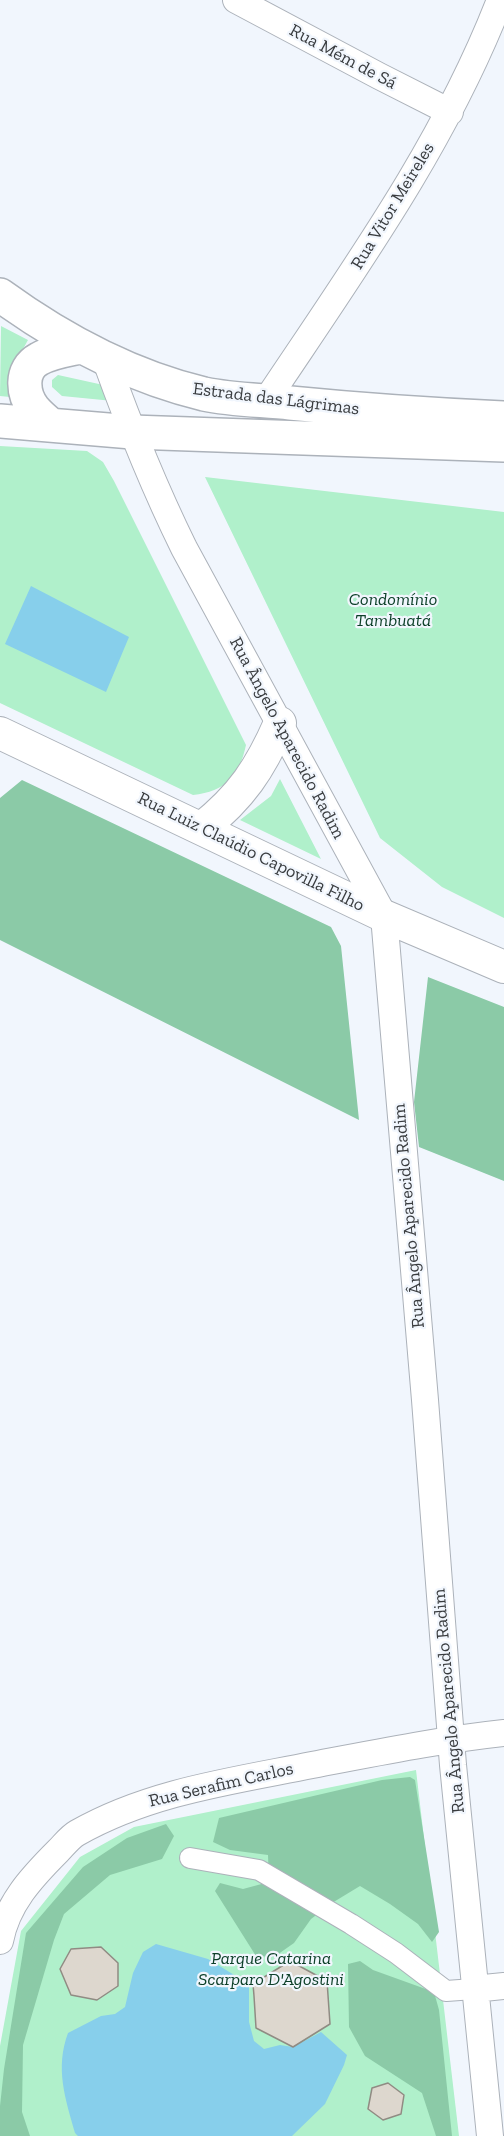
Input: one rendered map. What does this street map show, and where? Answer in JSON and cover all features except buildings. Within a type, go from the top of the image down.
[{"type":"main road","name":"Estrada das Lágrimas","points":[[0,296],[93,354],[167,383],[201,393],[348,409],[504,418]]},
{"type":"main road","points":[[51,425],[32,407],[24,389],[26,373],[36,360],[49,354],[93,354]]},
{"type":"main road","name":"Estrada das Lágrimas","points":[[0,421],[132,432],[504,445]]},
{"type":"street","name":"Rua Mém de Sá","points":[[236,0],[450,112]]},
{"type":"street","name":"Rua Vitor Meireles","points":[[266,401],[341,291],[450,112],[500,0]]},
{"type":"street","name":"Rua Ângelo Aparecido Radim","points":[[93,354],[132,432],[160,499],[184,548],[384,916],[452,1738],[474,1989],[490,2136]]},
{"type":"street","points":[[202,828],[221,812],[250,781],[280,723]]},
{"type":"street","name":"Rua Luiz Claúdio Capovilla Filho","points":[[0,733],[384,916],[504,967]]},
{"type":"street","name":"Rua Serafim Carlos","points":[[0,1941],[4,1923],[29,1880],[75,1834],[134,1806],[182,1792],[452,1738],[504,1733]]},
{"type":"street","points":[[190,1857],[260,1870],[396,1953],[446,1991],[504,1986]]},
{"type":"green space","points":[[1,326],[28,340],[12,369],[10,397],[0,396]]},
{"type":"green space","points":[[58,375],[108,386],[113,401],[62,396],[52,387],[52,380]]},
{"type":"green space","points":[[0,446],[87,451],[103,462],[246,745],[235,774],[222,786],[193,795],[0,703]]},
{"type":"green space","name":"Condomínio Tambuatá","points":[[205,477],[504,512],[504,918],[442,887],[380,838]]},
{"type":"green space","points":[[280,779],[321,859],[240,820],[271,796]]},
{"type":"green space","points":[[22,780],[331,927],[341,946],[359,1120],[0,940],[0,798]]},
{"type":"green space","points":[[428,977],[504,1007],[504,1181],[419,1147],[414,1102]]},
{"type":"green space","name":"Parque Catarina Scarparo D'Agostini","points":[[416,1770],[459,2136],[0,2136],[0,2046],[21,1931],[80,1857],[134,1827]]},
{"type":"green space","points":[[410,1777],[415,1780],[439,1932],[432,1942],[418,1924],[360,1886],[311,1919],[294,1943],[274,1957],[256,1956],[215,1891],[220,1883],[243,1889],[269,1882],[268,1855],[230,1850],[213,1842],[219,1818],[382,1780]]},
{"type":"green space","points":[[166,1824],[174,1836],[162,1859],[110,1875],[64,1914],[23,2045],[22,2112],[30,2136],[0,2136],[4,2069],[26,1933],[83,1867],[127,1838]]},
{"type":"green space","points":[[360,1961],[373,1970],[434,1992],[439,2010],[452,2136],[436,2136],[422,2093],[365,2056],[349,2027],[348,1964]]},
{"type":"water","points":[[31,586],[129,637],[106,692],[5,644]]},
{"type":"water","points":[[156,1944],[208,1959],[249,1984],[249,2022],[254,2041],[264,2049],[280,2045],[293,2047],[321,2032],[347,2055],[325,2104],[292,2136],[78,2136],[75,2133],[65,2095],[62,2071],[62,2058],[68,2033],[101,2016],[115,2014],[125,2007],[133,1973],[143,1952]]}]
